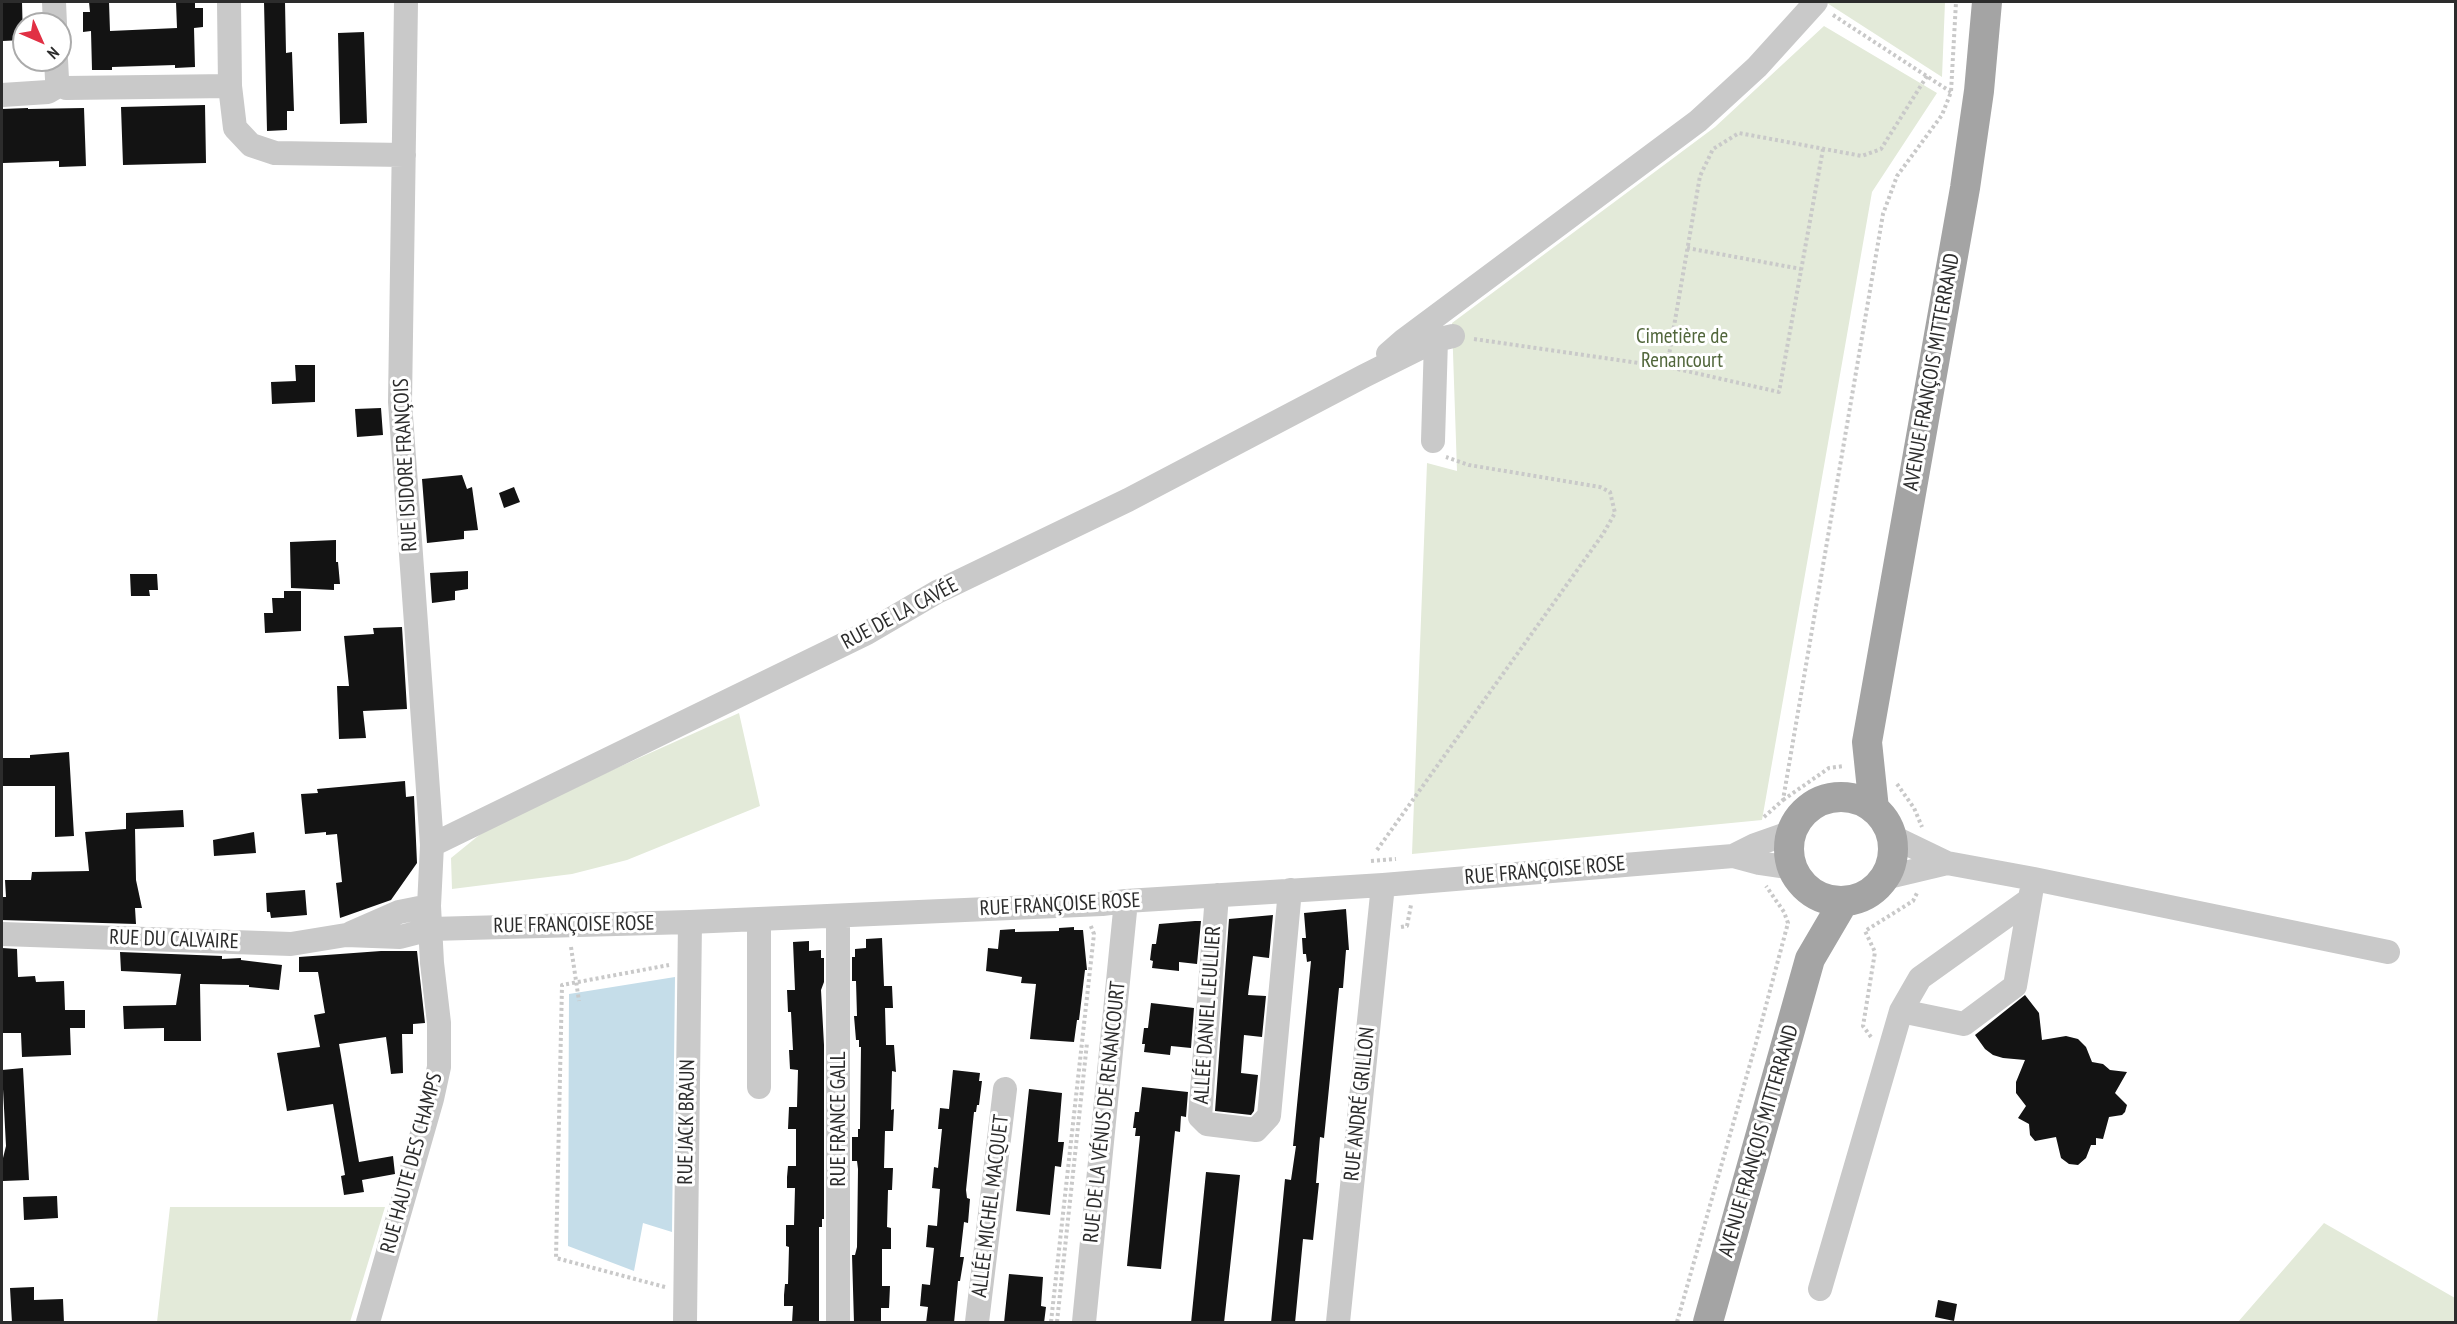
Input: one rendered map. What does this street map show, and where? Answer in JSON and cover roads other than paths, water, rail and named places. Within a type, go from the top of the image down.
[{"type":"main road","name":"AVENUE FRANÇOIS MITTERRAND","points":[[1874,809],[1867,742],[1965,188],[1979,91],[1987,2]]},
{"type":"main road","name":"AVENUE FRANÇOIS MITTERRAND","points":[[1836,797],[1867,742]]},
{"type":"main road","points":[[1836,797],[1852,798],[1874,809],[1888,826],[1891,836],[1892,858],[1884,878],[1878,886],[1865,895],[1834,901],[1819,897],[1799,878],[1789,858],[1789,841],[1792,832],[1805,811],[1819,801],[1836,797]]},
{"type":"main road","name":"AVENUE FRANÇOIS MITTERRAND","points":[[1799,878],[1810,925],[1810,959]]},
{"type":"main road","name":"AVENUE FRANÇOIS MITTERRAND","points":[[1708,1323],[1810,959],[1844,900]]},
{"type":"street","points":[[229,2],[230,86],[234,128],[251,145],[275,153],[404,155]]},
{"type":"street","name":"RUE ISIDORE FRANÇOIS","points":[[406,2],[400,402],[432,845],[430,917]]},
{"type":"street","points":[[1364,376],[1404,340],[1698,121],[1757,67],[1815,3]]},
{"type":"street","points":[[57,72],[60,85],[66,88],[230,86]]},
{"type":"street","points":[[2,95],[48,92],[60,85]]},
{"type":"street","points":[[1364,376],[1445,338],[1433,441]]},
{"type":"street","name":"RUE DE LA CAVÉE","points":[[432,845],[867,633],[937,592],[1128,500],[1364,376]]},
{"type":"street","points":[[1733,856],[1755,845],[1792,832]]},
{"type":"street","points":[[1891,836],[1947,863],[2032,889],[2388,952]]},
{"type":"street","points":[[1733,856],[1799,878]]},
{"type":"street","name":"RUE FRANÇOISE ROSE","points":[[430,917],[568,925],[1102,904],[1383,885],[1733,856]]},
{"type":"street","points":[[1884,878],[1947,863]]},
{"type":"street","name":"RUE ANDRÉ GRILLON","points":[[1338,1323],[1383,885]]},
{"type":"street","points":[[1820,1289],[1901,1011],[1920,978],[2032,889]]},
{"type":"street","points":[[1901,1011],[1964,1024],[2015,986],[2032,889]]},
{"type":"street","name":"ALLÉE DANIEL LEULLIER","points":[[1216,895],[1200,1117],[1207,1125],[1256,1130],[1269,1116],[1290,890]]},
{"type":"street","name":"RUE DE LA VÉNUS DE RENANCOURT","points":[[1084,1323],[1126,901]]},
{"type":"street","name":"RUE FRANCE GALL","points":[[838,916],[838,1323]]},
{"type":"street","name":"RUE DU CALVAIRE","points":[[2,934],[291,944],[346,935],[400,938],[430,917]]},
{"type":"street","name":"RUE HAUTE DES CHAMPS","points":[[368,1323],[429,1110],[439,1067],[439,1023],[432,963],[430,917]]},
{"type":"street","points":[[759,919],[759,1087]]},
{"type":"street","name":"RUE JACK BRAUN","points":[[685,1323],[690,922]]},
{"type":"street","name":"ALLÉE MICHEL MACQUET","points":[[977,1323],[1005,1089]]},
{"type":"water","points":[[675,977],[672,1232],[643,1223],[634,1271],[568,1246],[569,994]]},
{"type":"park label","name":"Cimetière de Renancourt","points":[[1682,349]]}]
